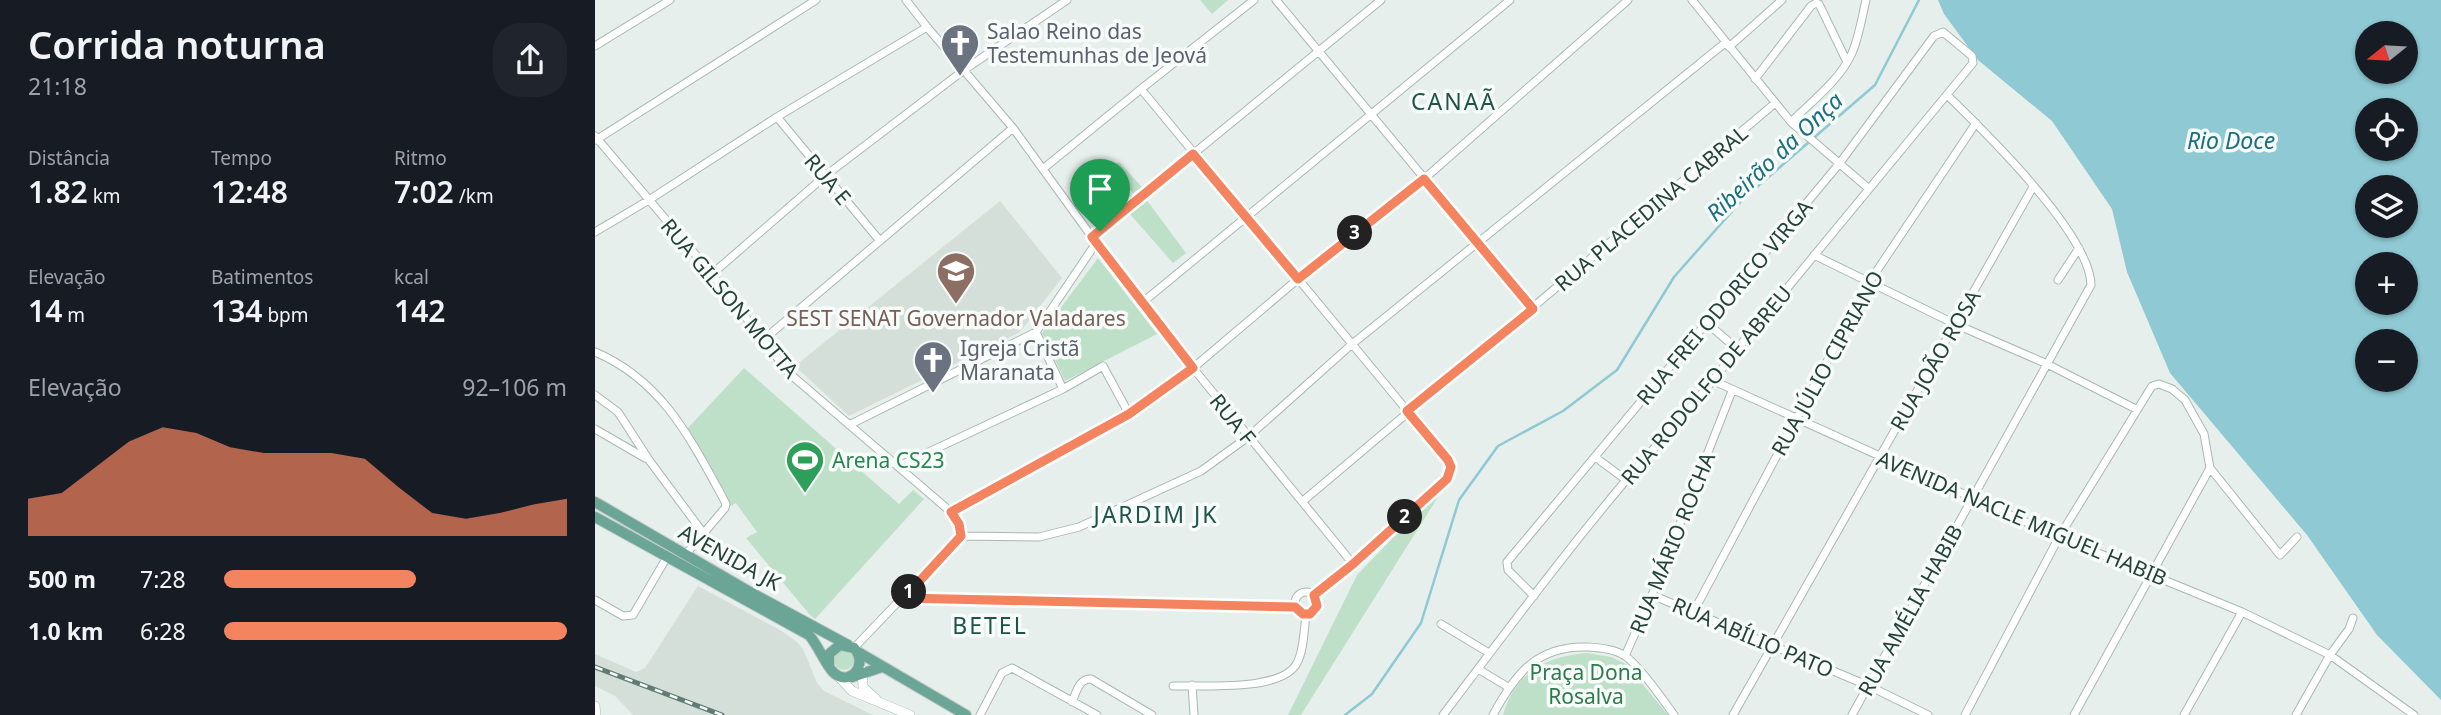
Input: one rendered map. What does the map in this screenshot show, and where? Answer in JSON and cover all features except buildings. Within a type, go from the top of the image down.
[{"type":"main road","name":"AVENIDA JK","points":[[595,502],[966,715]]},
{"type":"main road","name":"AVENIDA JK","points":[[595,517],[809,635],[819,646],[828,665]]},
{"type":"main road","points":[[842,676],[856,672],[855,652],[834,648],[829,654],[828,665],[842,676],[861,675],[882,667]]},
{"type":"street","points":[[595,46],[670,0]]},
{"type":"street","points":[[596,138],[816,0]]},
{"type":"street","name":"RUA F","points":[[906,0],[1013,128],[1094,240],[1193,368],[1353,564]]},
{"type":"street","points":[[712,274],[825,176],[964,70],[1067,0]]},
{"type":"street","points":[[1044,169],[1254,0]]},
{"type":"street","points":[[1276,0],[1533,309]]},
{"type":"street","points":[[849,425],[1036,332],[1094,240],[1193,154],[1381,0]]},
{"type":"street","points":[[1143,302],[1510,0]]},
{"type":"street","points":[[951,512],[1129,414],[1193,368],[1298,279],[1424,179],[1628,0]]},
{"type":"street","points":[[1692,0],[1774,104],[1803,133],[1868,188]]},
{"type":"street","points":[[877,700],[863,687],[855,652],[961,536],[1039,537],[1079,527],[1201,471],[1248,438],[1351,345],[1782,0]]},
{"type":"street","points":[[1791,122],[1847,62],[1855,45],[1866,0]]},
{"type":"street","points":[[1755,79],[1816,3],[1819,4],[1847,62]]},
{"type":"street","points":[[595,232],[777,117],[927,27]]},
{"type":"street","name":"RUA FREI ODORICO VIRGA","points":[[1534,596],[1506,566],[1507,562],[1839,164],[1934,36],[1943,33],[1973,59]]},
{"type":"street","name":"RUA RODOLFO DE ABREU","points":[[1443,715],[1626,481],[1714,381],[1868,188],[1973,63],[1973,59]]},
{"type":"street","points":[[1141,89],[1448,460],[1451,467],[1447,479],[1353,564],[1314,595]]},
{"type":"street","points":[[1947,95],[2033,187],[2078,248],[2058,280]]},
{"type":"street","name":"RUA PLACEDINA CABRAL","points":[[1303,501],[1774,104]]},
{"type":"street","name":"RUA E","points":[[777,117],[880,241]]},
{"type":"street","name":"RUA JÚLIO CIPRIANO","points":[[1694,611],[1870,281],[1976,123]]},
{"type":"street","points":[[763,340],[1013,128]]},
{"type":"street","name":"RUA GILSON MOTTA","points":[[596,138],[712,274],[790,374],[951,512],[959,524],[961,536]]},
{"type":"street","name":"RUA JOÃO ROSA","points":[[1733,715],[2033,187]]},
{"type":"street","name":"RUA AMÉLIA HABIB","points":[[1852,715],[2045,363],[2091,285],[2091,272],[2078,248]]},
{"type":"street","points":[[1814,255],[1955,324],[2045,363],[2136,409]]},
{"type":"street","points":[[1707,323],[1737,349]]},
{"type":"street","points":[[1036,332],[1063,389]]},
{"type":"street","points":[[595,352],[612,359],[640,378],[668,405],[726,504],[686,554]]},
{"type":"street","points":[[899,466],[1063,389],[1103,366],[1129,414]]},
{"type":"street","name":"AVENIDA NACLE MIGUEL HABIB","points":[[1714,381],[2059,537],[2242,612],[2330,655],[2412,714]]},
{"type":"street","points":[[1965,715],[2059,537],[2152,386],[2158,384],[2172,389],[2185,400],[2204,434],[2210,468],[2280,555],[2297,537]]},
{"type":"street","name":"RUA MÁRIO ROCHA","points":[[1625,656],[1733,391]]},
{"type":"street","points":[[595,395],[618,412],[649,460],[704,534]]},
{"type":"street","points":[[595,429],[649,460]]},
{"type":"street","points":[[1595,457],[1626,481]]},
{"type":"street","points":[[2074,715],[2210,468]]},
{"type":"street","points":[[595,600],[623,616],[633,615],[667,557]]},
{"type":"street","points":[[1307,592],[1314,595],[1317,606],[1313,612],[1306,615],[1299,612],[1295,607],[1300,594],[1307,592]]},
{"type":"street","name":"RUA ABÍLIO PATO","points":[[1652,595],[1773,644],[1929,715]]},
{"type":"street","points":[[904,598],[1295,607]]},
{"type":"street","points":[[2184,715],[2242,612]]},
{"type":"street","points":[[1173,685],[1259,683],[1291,673],[1299,661],[1306,615]]},
{"type":"street","points":[[2295,715],[2330,655],[2349,629],[2353,618]]},
{"type":"street","points":[[1441,624],[1489,653]]},
{"type":"street","points":[[1493,715],[1508,687],[1525,669],[1551,651],[1572,647],[1603,648],[1625,656],[1656,690],[1674,715]]},
{"type":"street","points":[[980,715],[1002,673],[1012,668],[1097,715]]},
{"type":"street","points":[[1478,669],[1508,687]]},
{"type":"street","points":[[842,676],[852,691],[910,715]]},
{"type":"street","points":[[1072,702],[1081,681],[1086,678],[1152,715]]},
{"type":"street","points":[[1192,685],[1194,715]]},
{"type":"shaded area","name":"SEST SENAT Governador Valadares","points":[[1000,201],[1062,278],[1020,332],[849,416],[795,366]]},
{"type":"shaded area","points":[[698,586],[797,642],[803,649],[817,683],[824,691],[873,715],[633,715],[615,696],[595,686],[595,654],[636,672],[645,668]]},
{"type":"green space","points":[[1200,0],[1228,0],[1212,14]]},
{"type":"green space","points":[[1119,162],[1142,187],[1133,193],[1110,169]]},
{"type":"green space","points":[[1146,199],[1186,253],[1173,263],[1129,213]]},
{"type":"green space","points":[[1098,258],[1157,334],[1065,381],[1042,333]]},
{"type":"green space","name":"Arena CS23","points":[[744,368],[899,504],[913,490],[924,499],[815,619],[746,538],[757,532],[736,503],[729,507],[687,429]]},
{"type":"green space","points":[[1448,481],[1301,715],[1288,715],[1357,575]]},
{"type":"green space","points":[[844,650],[851,653],[854,660],[851,667],[844,670],[837,667],[834,660],[837,653]]},
{"type":"green space","name":"Praça Dona Rosalva","points":[[1587,653],[1611,657],[1626,664],[1668,715],[1503,715],[1515,688],[1534,669],[1558,658]]},
{"type":"water","name":"Rio Doce","points":[[1938,0],[2441,0],[2441,700],[2377,635],[2307,535],[2170,373],[2127,272],[2112,209],[2052,121],[1978,60],[1944,14]]},
{"type":"waterway","name":"Ribeirão da Onça","points":[[1345,715],[1372,694],[1421,623],[1459,500],[1498,446],[1563,411],[1617,370],[1674,277],[1743,199],[1875,85],[1919,0]]},
{"type":"railway","points":[[595,667],[722,715]]},
{"type":"place","name":"Salao Reino das Testemunhas de Jeová","points":[[960,77]]},
{"type":"place","name":"SEST SENAT Governador Valadares","points":[[956,305]]},
{"type":"place","name":"Igreja Cristã Maranata","points":[[933,394]]},
{"type":"place","name":"Arena CS23","points":[[805,494]]},
{"type":"district","name":"CANAÃ","points":[[1454,101]]},
{"type":"district","name":"JARDIM JK","points":[[1156,514]]},
{"type":"district","name":"BETEL","points":[[990,625]]},
{"type":"route","points":[[1193,154],[1298,279],[1424,179],[1533,309],[1407,411],[1448,460],[1450,474],[1353,564],[1314,595],[1317,606],[1310,614],[1303,614],[1295,607],[904,598],[961,536],[959,524],[951,512],[1129,414],[1193,368],[1092,237],[1100,231],[1193,154]]}]
